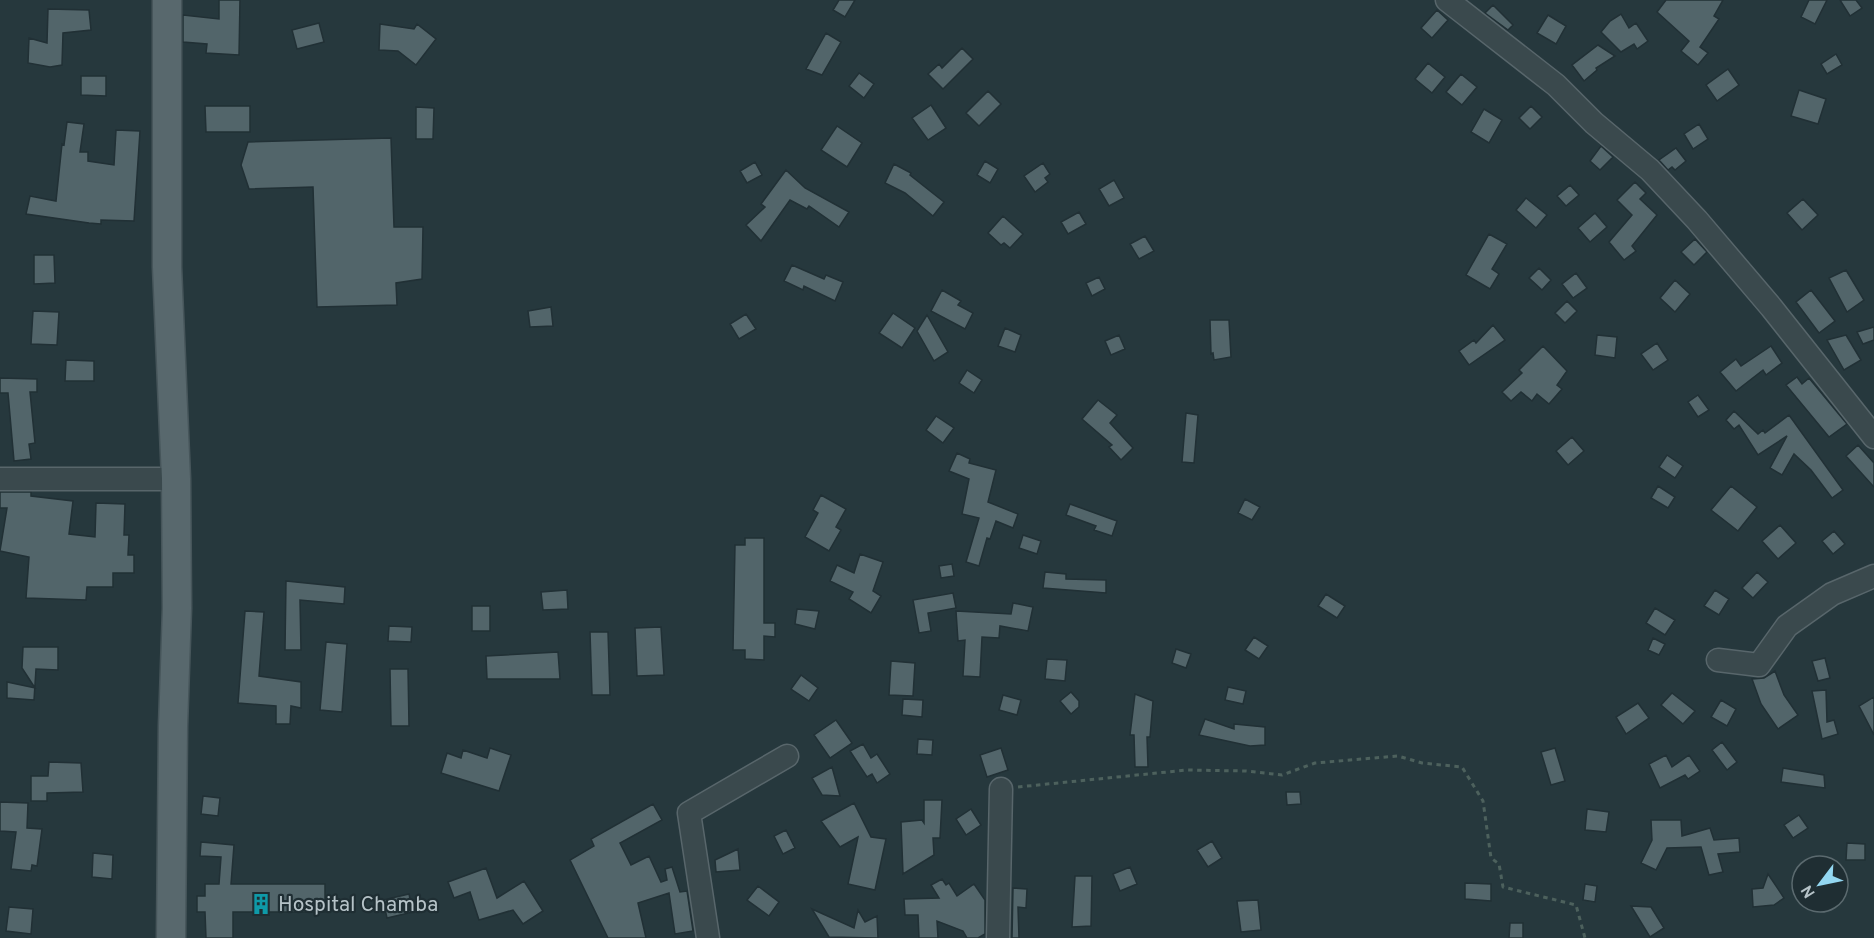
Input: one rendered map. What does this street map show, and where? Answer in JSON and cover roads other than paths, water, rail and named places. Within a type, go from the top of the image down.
[{"type":"main road","points":[[167,0],[167,267],[176,479],[177,608],[173,726],[171,938]]},
{"type":"street","points":[[1447,0],[1556,86],[1594,123],[1650,170],[1697,220],[1771,307],[1874,437]]},
{"type":"street","points":[[0,479],[176,479]]},
{"type":"street","points":[[1718,660],[1759,665],[1787,626],[1832,594],[1874,576]]},
{"type":"street","points":[[708,938],[689,813],[787,756]]},
{"type":"street","points":[[998,938],[1001,789]]},
{"type":"place","name":"Hospital Chamba","points":[[261,904]]}]
